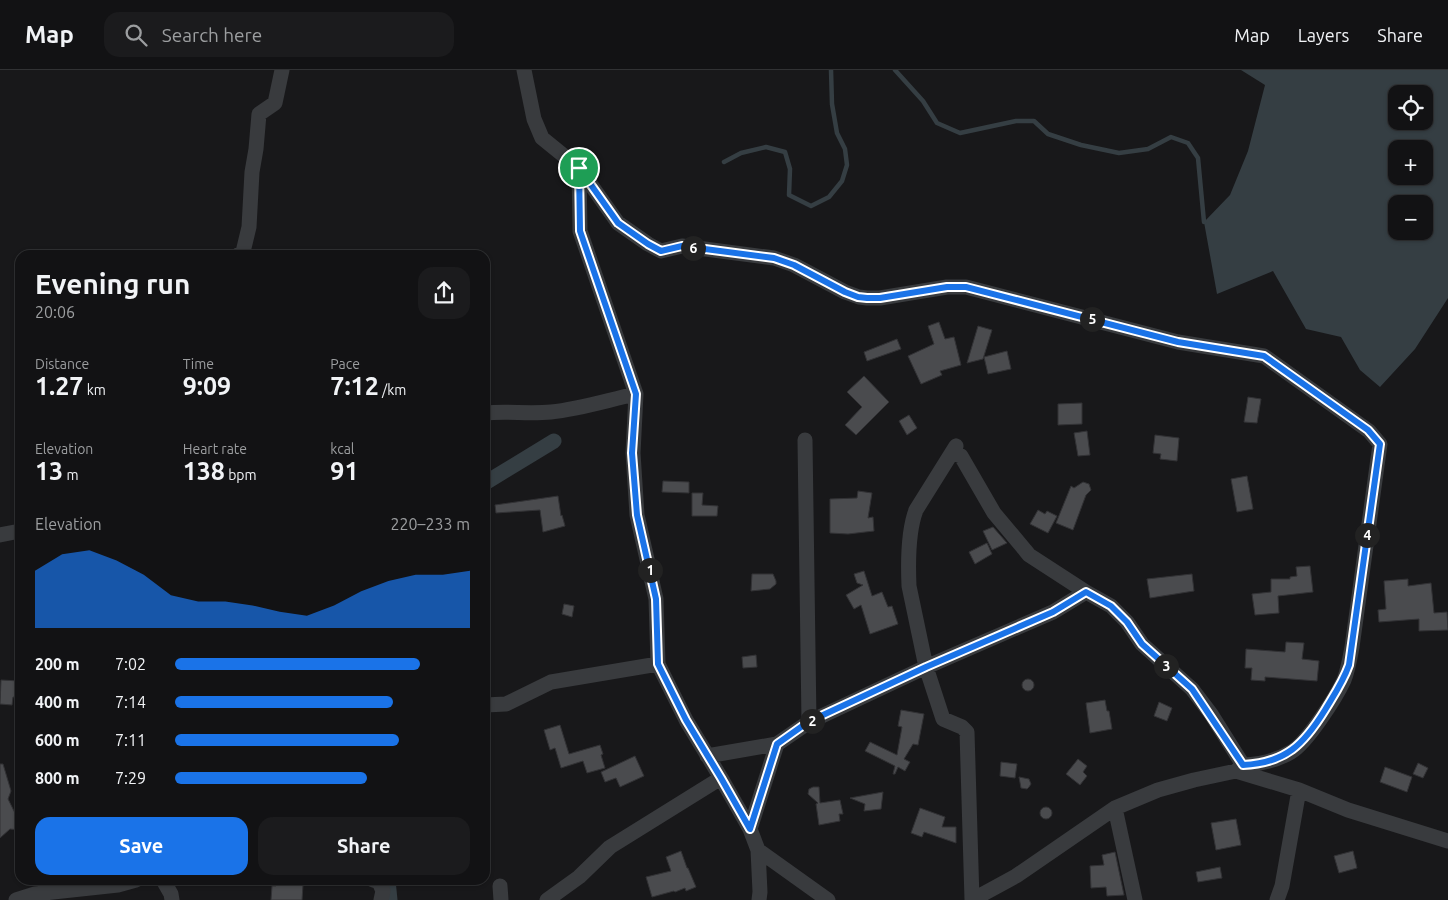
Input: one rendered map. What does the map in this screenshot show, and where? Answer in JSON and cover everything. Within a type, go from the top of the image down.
[{"type":"street","points":[[243,250],[249,227],[252,172],[259,114],[275,103],[282,70]]},
{"type":"street","points":[[524,70],[534,119],[542,138],[579,168],[618,223],[661,251],[682,246],[774,258],[794,265],[858,297],[880,298],[947,287],[966,287],[1178,342],[1264,356],[1368,430],[1380,444],[1349,665],[1343,681],[1313,730],[1296,748],[1270,762],[1240,768],[1158,790],[1115,808],[1016,876],[972,900],[967,732],[962,726],[943,719],[926,667],[909,586],[912,520],[922,499],[956,446],[954,453],[961,456],[994,513],[1025,550],[1086,592],[1111,606],[1127,622],[1142,644],[1192,689],[1240,768],[1348,810],[1448,841]]},
{"type":"street","points":[[579,168],[580,231],[636,394],[632,453],[637,515],[656,599],[658,664],[680,710],[750,829],[758,850],[759,900]]},
{"type":"street","points":[[490,413],[508,411],[532,414],[636,394]]},
{"type":"street","points":[[805,440],[808,722]]},
{"type":"street","points":[[0,535],[15,532]]},
{"type":"street","points":[[707,756],[777,744],[808,722],[926,667],[1053,612],[1086,592]]},
{"type":"street","points":[[490,705],[506,704],[551,682],[658,664]]},
{"type":"street","points":[[750,829],[777,744]]},
{"type":"street","points":[[547,900],[580,877],[610,847],[721,778]]},
{"type":"street","points":[[1277,900],[1282,886],[1299,790]]},
{"type":"street","points":[[1115,808],[1134,900]]},
{"type":"street","points":[[758,850],[828,900]]},
{"type":"street","points":[[16,900],[35,894],[118,885]]},
{"type":"street","points":[[166,885],[172,900]]},
{"type":"street","points":[[380,885],[383,891],[381,900]]},
{"type":"shaded area","points":[[1241,70],[1448,70],[1448,298],[1415,349],[1380,387],[1360,370],[1341,337],[1306,329],[1273,271],[1217,294],[1204,222],[1230,195],[1248,151],[1265,85]]},
{"type":"building","points":[[939,322],[945,339],[954,337],[961,365],[940,371],[942,375],[921,384],[908,356],[934,344],[928,326]]},
{"type":"building","points":[[978,326],[992,330],[983,359],[967,363]]},
{"type":"building","points":[[897,339],[901,349],[867,361],[864,352]]},
{"type":"building","points":[[1007,351],[1011,369],[988,374],[984,357]]},
{"type":"building","points":[[864,376],[889,402],[856,435],[845,425],[862,407],[847,392]]},
{"type":"building","points":[[1248,397],[1261,399],[1257,423],[1244,422]]},
{"type":"building","points":[[1082,403],[1082,424],[1058,425],[1058,404]]},
{"type":"building","points":[[909,415],[917,428],[907,435],[899,421]]},
{"type":"building","points":[[1087,431],[1090,455],[1078,456],[1074,433]]},
{"type":"building","points":[[1155,435],[1179,438],[1177,461],[1160,459],[1161,454],[1153,453]]},
{"type":"building","points":[[1247,476],[1253,509],[1237,512],[1231,479]]},
{"type":"building","points":[[663,481],[689,482],[689,493],[662,492]]},
{"type":"building","points":[[1083,482],[1089,484],[1091,490],[1086,495],[1073,530],[1056,523],[1071,486],[1074,488]]},
{"type":"building","points":[[858,491],[872,493],[868,518],[873,517],[874,531],[848,534],[830,533],[830,499],[857,498]]},
{"type":"building","points":[[692,493],[703,493],[702,505],[718,506],[717,516],[692,516]]},
{"type":"building","points":[[558,496],[561,516],[565,526],[543,532],[540,510],[496,513],[495,505]]},
{"type":"building","points":[[1038,510],[1045,514],[1047,511],[1057,516],[1048,533],[1030,524]]},
{"type":"building","points":[[993,527],[1007,543],[992,550],[983,531]]},
{"type":"building","points":[[987,543],[992,554],[975,564],[969,552]]},
{"type":"building","points":[[1310,566],[1313,592],[1278,596],[1279,613],[1255,615],[1252,594],[1271,592],[1271,579],[1290,579],[1290,577],[1297,576],[1296,567]]},
{"type":"building","points":[[864,571],[872,596],[882,592],[888,607],[892,606],[898,624],[870,634],[861,605],[854,609],[846,595],[863,585],[857,583],[854,574]]},
{"type":"building","points":[[752,574],[773,574],[776,584],[770,589],[751,591]]},
{"type":"building","points":[[1192,574],[1194,591],[1150,598],[1147,579]]},
{"type":"building","points":[[1408,579],[1408,586],[1431,583],[1434,613],[1447,612],[1448,630],[1419,631],[1419,619],[1379,622],[1378,610],[1386,609],[1384,581]]},
{"type":"building","points":[[564,604],[574,606],[572,617],[562,614]]},
{"type":"building","points":[[1286,642],[1304,643],[1302,659],[1319,661],[1317,681],[1265,677],[1265,681],[1251,680],[1252,668],[1245,668],[1246,649],[1285,652]]},
{"type":"building","points":[[756,655],[757,667],[743,668],[742,657]]},
{"type":"building","points":[[1026,679],[1030,679],[1034,685],[1030,691],[1026,691],[1022,687],[1022,683]]},
{"type":"building","points":[[1,680],[15,681],[15,697],[13,697],[12,705],[0,704]]},
{"type":"building","points":[[1105,700],[1112,729],[1090,733],[1086,703]]},
{"type":"building","points":[[1159,702],[1172,708],[1167,721],[1154,716]]},
{"type":"building","points":[[901,710],[924,714],[918,745],[913,744],[904,759],[910,762],[905,771],[898,767],[895,774],[893,774],[895,766],[865,751],[870,742],[897,755],[902,727],[898,726]]},
{"type":"building","points":[[560,725],[569,754],[600,745],[605,768],[587,773],[583,761],[561,768],[555,748],[550,750],[544,730]]},
{"type":"building","points":[[635,756],[644,776],[620,787],[616,778],[605,782],[601,772]]},
{"type":"building","points":[[1078,759],[1087,766],[1083,772],[1087,776],[1080,785],[1066,774]]},
{"type":"building","points":[[1001,762],[1017,764],[1015,778],[1000,776]]},
{"type":"building","points":[[1418,763],[1428,768],[1423,778],[1413,774]]},
{"type":"building","points":[[0,764],[3,764],[11,791],[8,799],[15,813],[15,830],[10,829],[0,838]]},
{"type":"building","points":[[1385,767],[1412,777],[1407,792],[1380,782]]},
{"type":"building","points":[[1019,777],[1029,779],[1031,784],[1027,789],[1021,788]]},
{"type":"building","points":[[819,787],[820,803],[840,800],[843,814],[839,814],[840,821],[819,825],[816,804],[818,803],[808,794],[809,789]]},
{"type":"building","points":[[883,792],[881,809],[864,811],[865,804],[850,798]]},
{"type":"building","points":[[1044,807],[1048,807],[1052,813],[1048,819],[1044,819],[1040,815],[1040,811]]},
{"type":"building","points":[[920,808],[945,817],[942,827],[956,827],[956,843],[924,832],[922,837],[911,833]]},
{"type":"building","points":[[1236,819],[1241,845],[1216,850],[1211,823]]},
{"type":"building","points":[[681,851],[696,887],[686,891],[685,888],[652,897],[646,877],[671,871],[666,857]]},
{"type":"building","points":[[1353,851],[1357,868],[1339,873],[1334,856]]},
{"type":"building","points":[[1115,852],[1124,895],[1107,896],[1106,887],[1091,888],[1090,866],[1104,865],[1102,855]]},
{"type":"building","points":[[1220,867],[1222,878],[1198,882],[1196,872]]},
{"type":"building","points":[[303,885],[302,900],[271,900],[272,886]]},
{"type":"waterway","points":[[724,162],[741,153],[766,147],[785,152],[790,169],[789,195],[811,206],[829,197],[842,181],[847,165],[845,149],[837,133],[832,104],[831,70]]},
{"type":"waterway","points":[[895,70],[923,101],[937,123],[960,133],[1016,121],[1034,121],[1048,134],[1081,145],[1119,153],[1148,149],[1171,137],[1188,143],[1198,158],[1204,222]]},
{"type":"waterway","points":[[490,480],[554,441]]},
{"type":"waterway","points":[[388,885],[390,900]]},
{"type":"route","points":[[579,168],[618,223],[629,232],[661,251],[682,246],[774,258],[794,265],[858,297],[880,298],[947,287],[966,287],[1178,342],[1264,356],[1368,430],[1380,444],[1349,665],[1343,681],[1313,730],[1291,752],[1270,762],[1243,765],[1211,714],[1192,689],[1142,644],[1127,622],[1111,606],[1086,592],[1053,612],[926,667],[808,722],[777,744],[750,829],[680,710],[658,664],[656,599],[637,515],[632,453],[636,394],[580,231],[579,168]]}]
